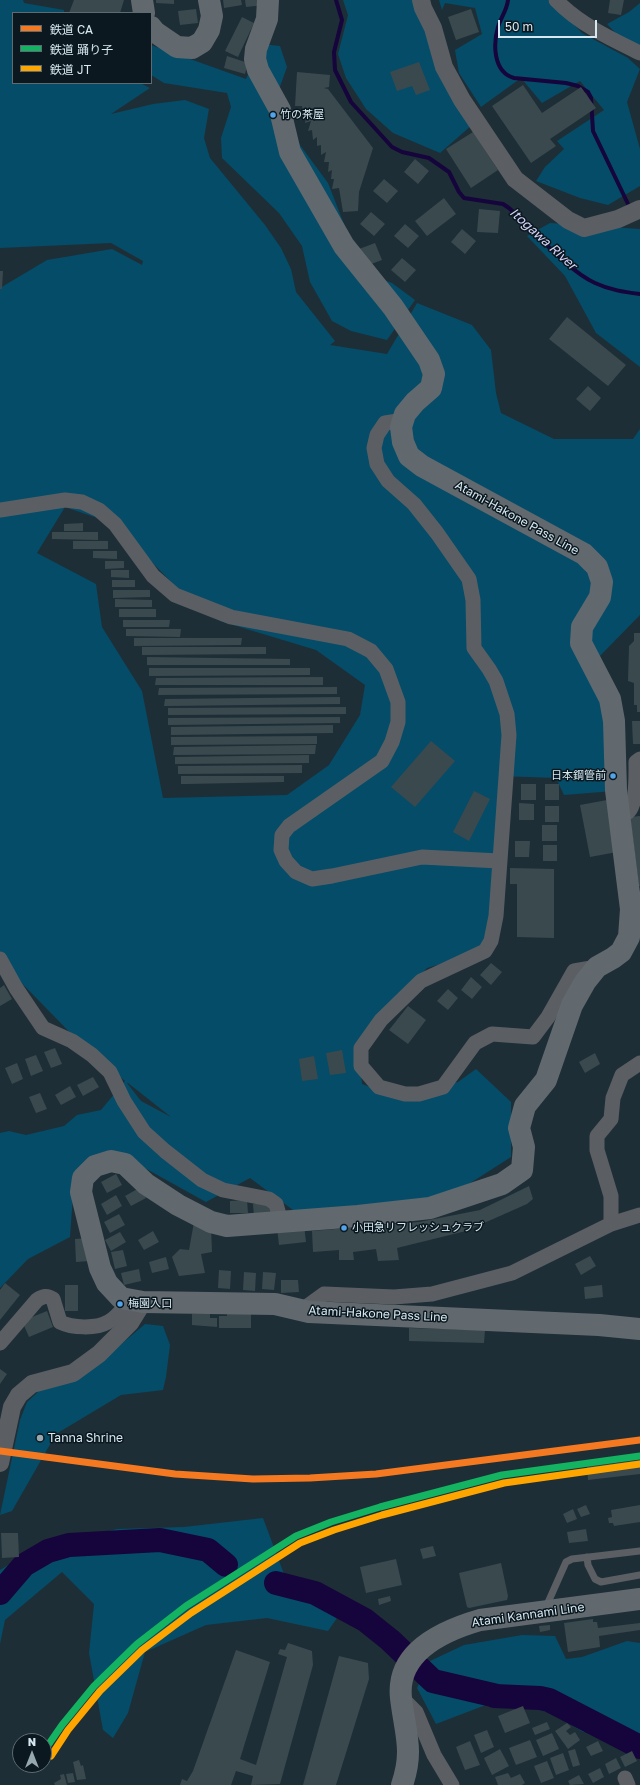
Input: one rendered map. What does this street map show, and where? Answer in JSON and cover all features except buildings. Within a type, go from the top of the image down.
[{"type":"main road","points":[[142,0],[144,12]]},
{"type":"main road","points":[[152,28],[155,32],[177,46],[192,48],[202,42],[209,30],[212,16],[209,0]]},
{"type":"main road","name":"Atami-Hakone Pass Line","points":[[268,0],[267,19],[256,49],[255,59],[258,70],[280,110],[290,152],[344,246],[393,307],[429,360],[434,374],[431,388],[415,402],[405,414],[401,427],[403,442],[409,456],[422,466],[584,554],[597,567],[602,582],[600,597],[582,628],[581,643],[610,699],[614,721],[616,790],[634,936],[621,952],[597,967],[585,982],[572,1005],[546,1080],[525,1106],[519,1128],[524,1147],[522,1170],[502,1184],[430,1208],[358,1216],[227,1226],[211,1222],[178,1205],[146,1184],[125,1164],[111,1161],[95,1166],[83,1178],[82,1192],[100,1268],[107,1283],[121,1298],[136,1301],[275,1304],[310,1312],[599,1325],[640,1329]]},
{"type":"main road","name":"Atami Kannami Line","points":[[401,1697],[401,1679],[404,1669],[421,1647],[461,1626],[480,1620],[640,1599]]},
{"type":"main road","points":[[401,1697],[410,1751],[408,1769],[402,1785]]},
{"type":"street","points":[[421,0],[423,8],[433,28],[444,67],[462,100],[515,179],[568,220],[584,228],[618,219],[640,209]]},
{"type":"street","points":[[556,0],[564,8],[602,34],[640,53]]},
{"type":"street","points":[[404,420],[385,423],[377,435],[374,448],[377,464],[388,481],[414,504],[437,533],[469,579],[472,600],[474,648],[496,681],[507,714],[509,735],[496,916],[491,941],[485,951],[421,981],[381,1020],[361,1048],[361,1066],[379,1087],[405,1094],[419,1094],[443,1087],[475,1043],[492,1034],[533,1037],[548,1017],[574,971],[597,967]]},
{"type":"street","points":[[0,510],[65,500],[82,502],[99,510],[115,524],[153,576],[175,595],[231,617],[348,639],[371,651],[386,669],[398,702],[398,722],[392,742],[382,761],[289,826],[282,835],[281,850],[286,861],[296,872],[312,879],[422,857],[499,861]]},
{"type":"street","points":[[619,814],[628,812],[632,807],[636,762],[640,759]]},
{"type":"street","points":[[0,959],[16,988],[43,1028],[72,1041],[92,1055],[110,1072],[124,1101],[144,1132],[165,1152],[202,1180],[223,1190],[269,1199],[276,1204],[281,1222]]},
{"type":"street","points":[[611,1224],[611,1196],[596,1150],[597,1136],[612,1120],[613,1098],[622,1075],[640,1062]]},
{"type":"street","points":[[302,1310],[324,1294],[394,1297],[432,1294],[512,1273],[611,1224],[640,1215]]},
{"type":"street","points":[[0,1343],[36,1300],[42,1296],[48,1296],[53,1299],[60,1322],[67,1326],[80,1328],[108,1322],[136,1301]]},
{"type":"street","points":[[0,1463],[12,1407],[19,1395],[32,1384],[73,1373],[99,1354],[130,1323],[136,1301]]},
{"type":"street","points":[[401,1697],[416,1712],[434,1755],[452,1785]]},
{"type":"lane","points":[[545,1611],[566,1562],[572,1559],[640,1551]]},
{"type":"lane","points":[[587,1557],[588,1565],[594,1579],[601,1582],[640,1575]]},
{"type":"shaded area","points":[[0,0],[23,0],[24,3],[64,10],[64,12],[12,12],[12,84],[142,84],[150,88],[111,114],[153,104],[185,100],[209,109],[204,138],[210,158],[265,225],[281,248],[291,269],[296,292],[335,341],[330,345],[387,354],[417,303],[472,325],[491,350],[496,393],[501,413],[554,439],[633,439],[640,429],[640,615],[597,659],[614,791],[564,795],[556,778],[499,776],[497,842],[485,951],[427,968],[359,1047],[362,1084],[400,1098],[458,1082],[476,1069],[511,1102],[511,1157],[450,1196],[297,1213],[250,1178],[206,1202],[132,1161],[92,1170],[73,1195],[70,1237],[28,1259],[0,1288],[0,1133],[9,1131],[26,1135],[64,1126],[77,1115],[101,1110],[125,1081],[91,1054],[0,961],[0,288],[47,260],[112,249],[142,265],[143,261],[111,243],[0,248]],"holes":[[[65,507],[115,524],[173,584],[220,621],[316,650],[365,685],[360,715],[329,765],[287,795],[163,798],[142,691],[102,627],[96,584],[37,553]],[[128,1083],[171,1117],[141,1101]]]},
{"type":"shaded area","points":[[343,0],[415,0],[480,118],[440,153],[393,133],[366,109],[346,78],[338,54],[348,15]]},
{"type":"shaded area","points":[[439,0],[548,0],[582,33],[628,58],[640,69],[627,102],[640,149],[640,186],[608,205],[580,198],[536,181],[545,167],[564,149],[557,141],[604,110],[580,81],[542,103],[521,78],[481,107],[459,73],[455,50],[482,34],[475,8],[445,3],[442,10]]},
{"type":"shaded area","points":[[640,3],[640,46],[624,42],[607,24],[629,12]]},
{"type":"shaded area","points":[[262,44],[280,46],[287,67],[277,95],[300,145],[328,183],[363,273],[392,283],[415,300],[387,340],[351,331],[332,321],[310,282],[302,246],[279,213],[222,158],[221,138],[231,107],[227,93],[164,83],[152,76],[152,45],[246,79]]},
{"type":"shaded area","points":[[550,223],[640,229],[640,367],[596,333],[565,276],[527,236]]},
{"type":"shaded area","points":[[145,1324],[163,1326],[170,1345],[163,1390],[121,1395],[56,1434],[12,1511],[0,1515],[20,1420],[27,1402],[39,1391],[119,1346]]},
{"type":"shaded area","points":[[263,1518],[287,1582],[337,1618],[328,1631],[267,1618],[206,1625],[145,1652],[128,1713],[113,1738],[103,1730],[89,1653],[94,1604],[62,1572],[5,1620],[0,1644],[0,1570],[33,1550],[117,1529],[184,1527]]},
{"type":"shaded area","points":[[522,1635],[555,1636],[566,1659],[582,1657],[627,1641],[640,1643],[640,1737],[606,1729],[583,1732],[551,1713],[535,1709],[525,1694],[517,1693],[436,1724],[417,1688],[430,1661],[464,1645]]},
{"type":"waterway","name":"Itogawa River","points":[[336,0],[342,20],[334,52],[335,70],[351,102],[392,147],[402,152],[429,158],[449,172],[459,192],[464,198],[503,204],[509,208],[550,249],[584,277],[606,287],[640,294]]},
{"type":"waterway","points":[[508,0],[496,34],[495,49],[498,64],[507,75],[514,78],[566,83],[578,86],[588,92],[591,98],[593,131],[629,206]]},
{"type":"waterway","points":[[0,1593],[24,1565],[48,1551],[69,1545],[160,1540],[208,1550],[226,1565]]},
{"type":"waterway","points":[[276,1583],[315,1593],[365,1620],[390,1640],[433,1681],[497,1696]]},
{"type":"waterway","points":[[494,1696],[540,1698],[549,1700],[640,1747]]},
{"type":"rail line","name":"CA","points":[[0,1451],[175,1474],[253,1479],[310,1478],[376,1474],[640,1440]]},
{"type":"rail line","name":"踊り子","points":[[52,1739],[94,1686],[137,1644],[186,1606],[296,1536],[331,1522],[380,1507],[502,1475],[640,1456]]},
{"type":"rail line","name":"JT","points":[[52,1754],[68,1730],[100,1691],[142,1650],[191,1613],[300,1543],[334,1530],[382,1515],[504,1483],[640,1464]]},
{"type":"place","name":"竹の茶屋","points":[[273,115]]},
{"type":"place","name":"日本鋼管前","points":[[613,776]]},
{"type":"place","name":"小田急リフレッシュクラブ","points":[[344,1228]]},
{"type":"place","name":"梅園入口","points":[[120,1304]]},
{"type":"place","name":"Tanna Shrine","points":[[40,1438]]}]
